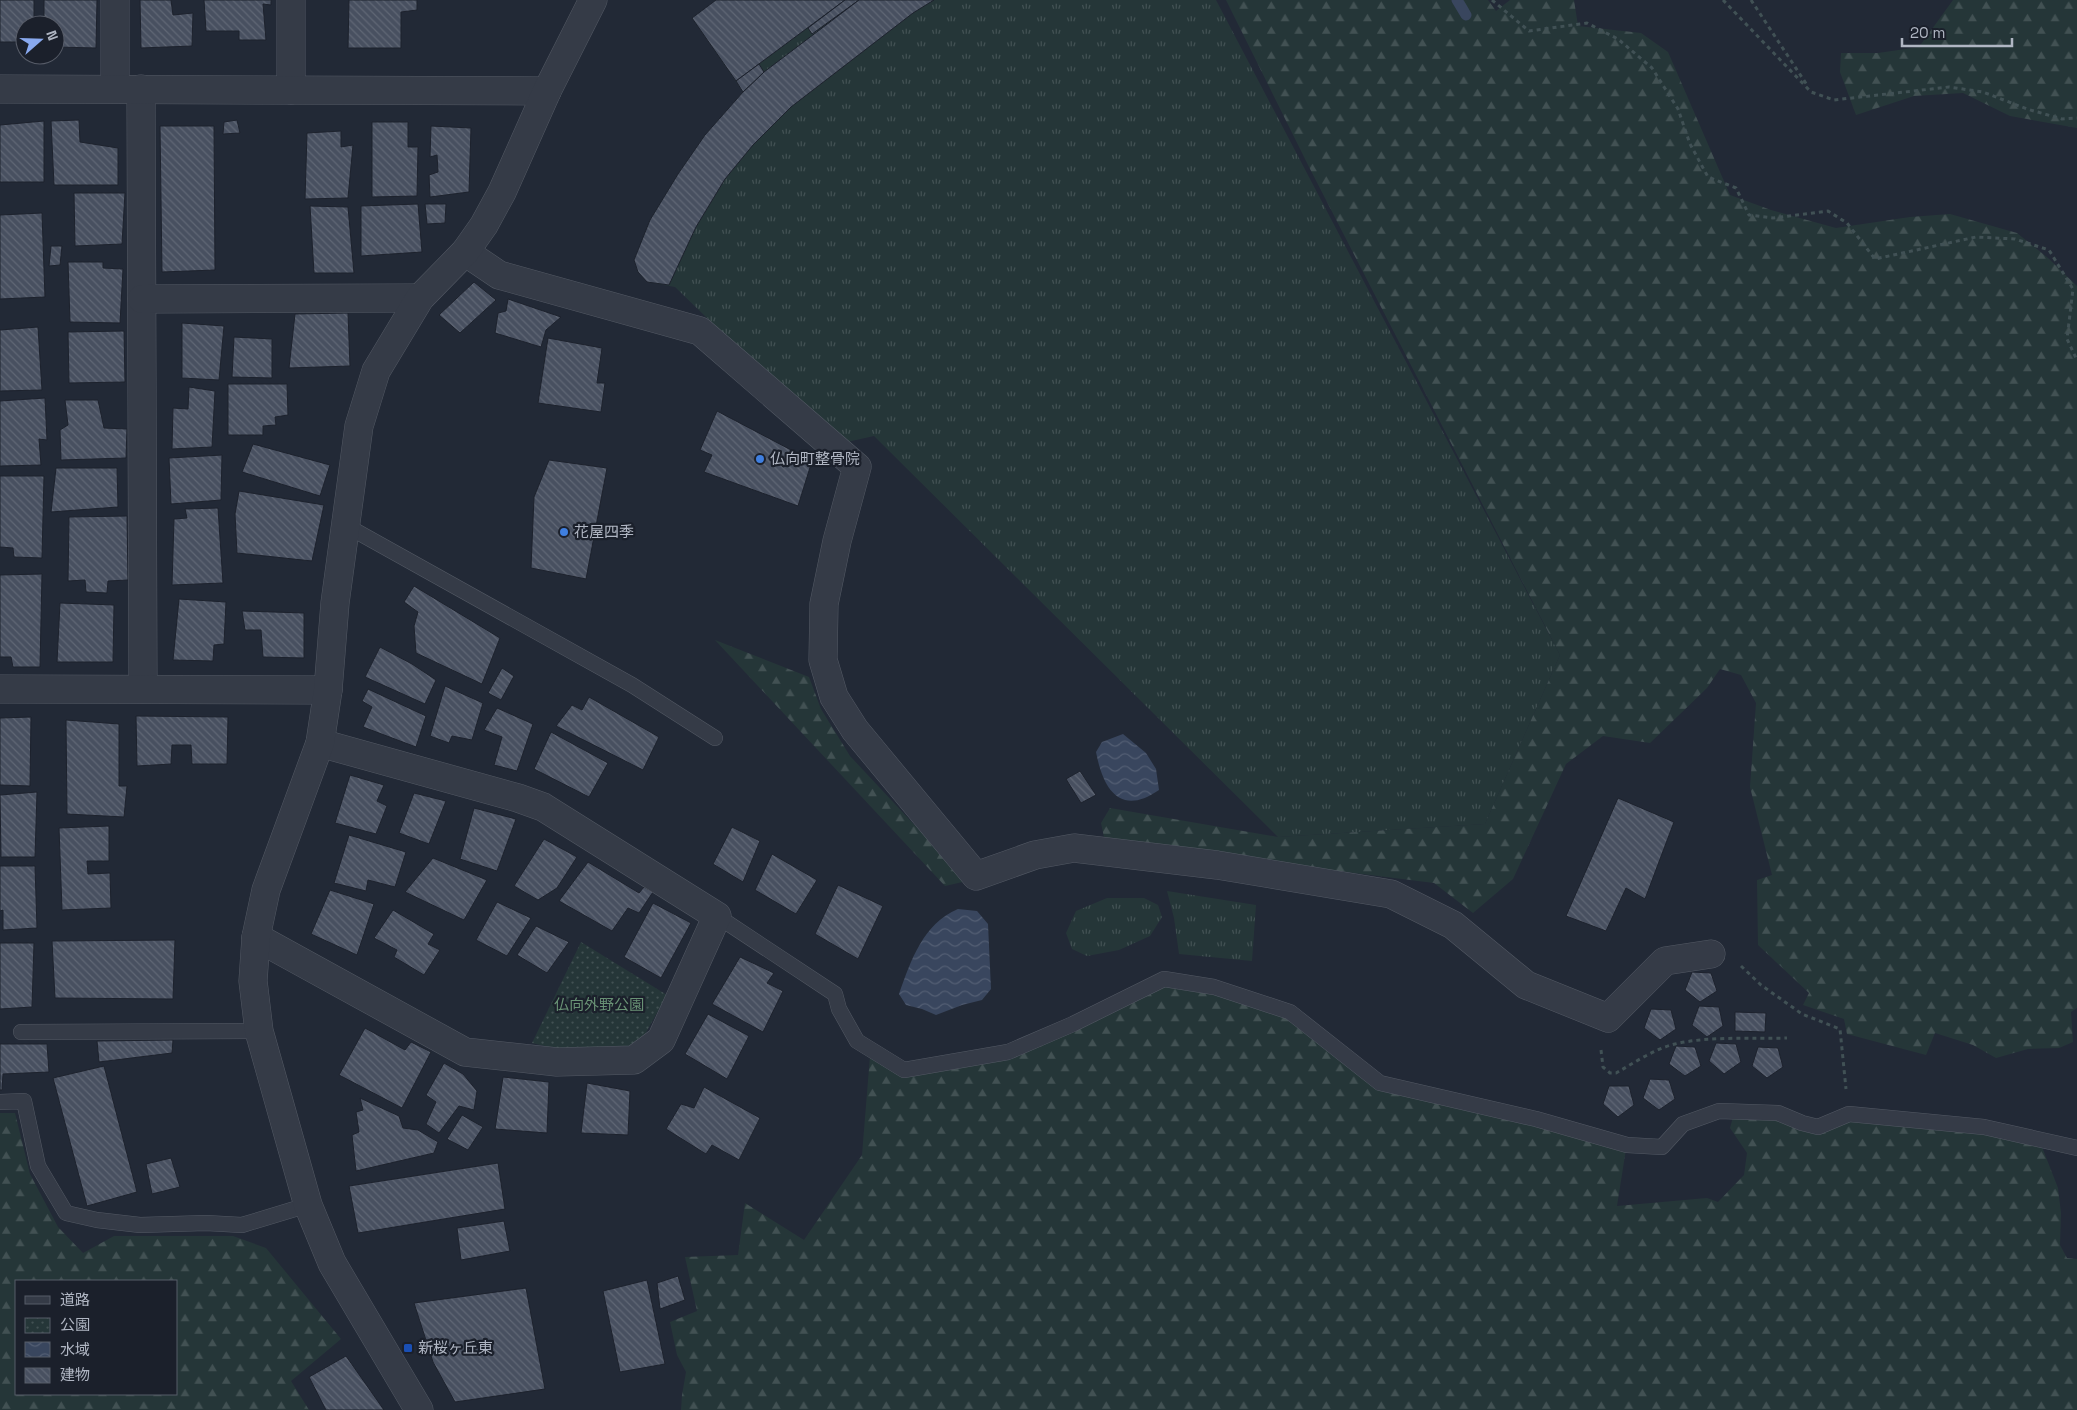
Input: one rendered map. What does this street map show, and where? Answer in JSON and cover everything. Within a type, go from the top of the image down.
[{"type":"street","points":[[115,0],[128,89],[142,299],[143,689]]},
{"type":"street","points":[[291,0],[291,90]]},
{"type":"street","points":[[419,1410],[332,1263],[308,1205],[259,1031],[253,981],[256,937],[266,890],[320,743],[328,690],[335,603],[359,426],[376,371],[420,298],[465,252],[484,225],[502,192],[547,91],[593,0]]},
{"type":"street","points":[[0,89],[547,91]]},
{"type":"street","points":[[465,252],[499,276],[700,332],[857,467],[837,541],[824,604],[823,660],[834,697],[856,730],[976,876],[1035,855],[1074,848],[1217,865],[1391,894],[1453,925],[1526,985],[1608,1018],[1665,961],[1712,954]]},
{"type":"street","points":[[142,299],[420,298]]},
{"type":"street","points":[[0,689],[328,690]]},
{"type":"street","points":[[256,937],[466,1052],[557,1062],[634,1060],[661,1040],[718,916],[543,807],[518,798],[320,743]]},
{"type":"lane","points":[[345,525],[632,685],[715,738]]},
{"type":"lane","points":[[718,916],[835,994],[839,1009],[858,1041],[904,1070],[1008,1052],[1073,1024],[1164,979],[1214,987],[1290,1012],[1380,1083],[1536,1119],[1627,1145],[1662,1147],[1683,1124],[1719,1111],[1778,1113],[1802,1123],[1818,1127],[1849,1114],[1984,1128],[2077,1148]]},
{"type":"lane","points":[[21,1032],[259,1031]]},
{"type":"lane","points":[[0,1102],[24,1101],[38,1166],[66,1213],[97,1220],[140,1225],[206,1223],[242,1225],[308,1205]]},
{"type":"path","points":[[1492,0],[1529,31],[1588,23],[1618,39],[1652,68],[1678,109],[1690,144],[1708,177],[1736,188],[1749,215],[1773,218],[1828,211],[1847,223],[1875,259],[1976,237],[2015,239],[2049,250],[2073,288],[2067,339],[2077,360]]},
{"type":"path","points":[[1723,0],[1811,92],[1834,100],[1949,87],[1983,92],[2027,109],[2062,119],[2077,118]]},
{"type":"path","points":[[1751,0],[1811,92]]},
{"type":"path","points":[[1712,954],[1737,963],[1761,985],[1802,1014],[1840,1029],[1849,1114]]},
{"type":"path","points":[[1608,1018],[1601,1034],[1601,1055],[1603,1067],[1610,1074],[1616,1073],[1658,1050],[1674,1044],[1698,1041],[1787,1038]]},
{"type":"green space","points":[[716,0],[1216,0],[1560,655],[1485,824],[1278,837],[874,436],[847,442],[737,347],[675,287],[647,282],[638,272],[634,260],[650,220],[705,135],[743,92],[692,18]]},
{"type":"green space","points":[[1226,0],[1488,0],[1496,11],[1510,0],[1574,0],[1578,26],[1641,33],[1668,52],[1730,195],[1771,210],[1836,228],[1910,217],[1950,214],[2017,233],[2048,258],[2077,286],[2077,1008],[2071,1012],[2073,1042],[2059,1048],[2028,1049],[1996,1058],[1973,1045],[1935,1033],[1926,1055],[1847,1034],[1844,1019],[1803,1005],[1809,993],[1758,945],[1757,880],[1772,875],[1750,787],[1756,703],[1741,675],[1720,669],[1707,688],[1650,743],[1603,736],[1566,764],[1513,879],[1473,913],[1434,883],[1105,842],[1101,823],[1110,808],[1278,837],[1485,824],[1560,655],[1308,165]]},
{"type":"green space","points":[[1953,0],[2077,0],[2077,128],[2010,116],[1963,93],[1914,96],[1856,115],[1840,72],[1841,53],[1878,53],[1919,47]]},
{"type":"green space","points":[[715,640],[809,677],[821,709],[850,756],[967,881],[945,886]]},
{"type":"green space","points":[[1167,891],[1256,905],[1252,961],[1179,954],[1174,918]]},
{"type":"green space","points":[[1107,898],[1144,898],[1158,905],[1162,917],[1150,936],[1119,950],[1087,956],[1072,949],[1066,933],[1076,911]]},
{"type":"green space","name":"仏向外野公園","points":[[581,942],[667,995],[644,1036],[623,1050],[557,1049],[532,1043]]},
{"type":"green space","points":[[1165,983],[1219,991],[1288,1013],[1378,1086],[1626,1149],[1617,1206],[1707,1198],[1718,1202],[1744,1175],[1747,1153],[1730,1128],[1733,1117],[1778,1117],[1816,1130],[1850,1117],[1983,1132],[2042,1147],[2058,1188],[2061,1213],[2060,1245],[2067,1258],[2077,1259],[2077,1410],[681,1410],[686,1372],[677,1355],[670,1322],[697,1311],[685,1257],[738,1255],[745,1203],[804,1240],[862,1155],[870,1056],[903,1075],[1008,1055]]},
{"type":"green space","points":[[0,1113],[15,1113],[30,1174],[58,1227],[83,1253],[114,1236],[233,1236],[266,1248],[341,1339],[291,1381],[309,1410],[0,1410]]},
{"type":"water","points":[[1123,734],[1146,753],[1156,769],[1159,790],[1145,798],[1134,801],[1124,800],[1109,787],[1103,777],[1096,752],[1102,742]]},
{"type":"water","points":[[958,909],[977,911],[988,924],[991,989],[982,1000],[936,1015],[906,1005],[899,994],[908,968],[920,944],[936,924]]},
{"type":"building","points":[[0,0],[34,0],[34,15],[15,15],[15,42],[0,42]]},
{"type":"building","points":[[44,0],[97,0],[96,48],[65,47],[65,15],[44,15]]},
{"type":"building","points":[[140,0],[171,0],[173,15],[193,13],[192,46],[141,48]]},
{"type":"building","points":[[204,0],[271,0],[271,5],[263,4],[266,40],[239,40],[239,31],[206,31]]},
{"type":"building","points":[[349,0],[417,0],[417,10],[401,12],[401,48],[348,48]]},
{"type":"building","points":[[716,0],[845,0],[736,81],[692,18]]},
{"type":"building","points":[[845,0],[859,0],[812,34],[808,28]]},
{"type":"building","points":[[859,0],[934,0],[913,13],[791,107],[753,145],[725,179],[696,227],[669,285],[647,282],[638,272],[634,260],[650,220],[705,135],[743,92],[764,72]]},
{"type":"building","points":[[759,64],[764,72],[743,92],[736,81]]},
{"type":"building","points":[[79,120],[80,142],[118,148],[118,185],[54,185],[51,121]]},
{"type":"building","points":[[237,120],[240,133],[223,134],[224,122]]},
{"type":"building","points":[[44,121],[44,182],[0,182],[0,125]]},
{"type":"building","points":[[372,122],[408,122],[408,147],[418,147],[417,196],[372,197]]},
{"type":"building","points":[[160,126],[214,126],[215,270],[162,272]]},
{"type":"building","points":[[431,126],[471,128],[469,192],[430,197],[429,175],[438,172],[437,155],[430,157]]},
{"type":"building","points":[[341,131],[341,147],[353,145],[348,198],[305,199],[307,133]]},
{"type":"building","points":[[74,193],[125,193],[122,244],[75,246]]},
{"type":"building","points":[[418,204],[422,252],[361,256],[361,206]]},
{"type":"building","points":[[425,204],[446,204],[445,223],[427,224]]},
{"type":"building","points":[[310,206],[348,207],[354,273],[314,273]]},
{"type":"building","points":[[42,213],[45,297],[0,299],[0,215]]},
{"type":"building","points":[[51,246],[62,246],[60,265],[49,266]]},
{"type":"building","points":[[68,262],[103,262],[103,268],[123,269],[120,323],[70,322]]},
{"type":"building","points":[[474,282],[496,300],[460,333],[439,315]]},
{"type":"building","points":[[508,299],[561,317],[546,330],[541,347],[495,333],[498,313],[506,311]]},
{"type":"building","points":[[348,313],[350,366],[289,368],[295,314]]},
{"type":"building","points":[[182,323],[224,326],[219,380],[182,378]]},
{"type":"building","points":[[38,327],[42,390],[0,391],[0,330]]},
{"type":"building","points":[[124,331],[125,382],[69,383],[68,332]]},
{"type":"building","points":[[234,337],[272,339],[272,378],[232,377]]},
{"type":"building","points":[[548,338],[602,348],[597,383],[605,383],[601,412],[538,403]]},
{"type":"building","points":[[228,384],[287,384],[288,415],[275,417],[276,425],[263,426],[263,435],[228,435]]},
{"type":"building","points":[[189,387],[215,391],[212,447],[172,449],[173,408],[188,409]]},
{"type":"building","points":[[45,398],[47,440],[39,439],[41,465],[0,466],[0,401]]},
{"type":"building","points":[[65,400],[98,400],[104,428],[127,429],[126,458],[61,460],[60,430],[68,425]]},
{"type":"building","points":[[717,411],[812,461],[798,506],[704,472],[712,455],[700,450]]},
{"type":"building","points":[[253,444],[330,465],[320,496],[242,472]]},
{"type":"building","points":[[222,455],[221,500],[171,504],[169,458]]},
{"type":"building","name":"花屋四季","points":[[549,460],[607,468],[586,579],[531,568],[534,497]]},
{"type":"building","points":[[56,468],[117,468],[118,507],[51,512]]},
{"type":"building","points":[[0,476],[44,476],[42,558],[14,557],[13,548],[0,547]]},
{"type":"building","points":[[239,491],[324,505],[312,561],[237,553],[235,514]]},
{"type":"building","points":[[218,508],[223,583],[172,585],[174,519],[187,518],[185,509]]},
{"type":"building","points":[[127,516],[128,580],[108,581],[107,593],[86,592],[85,580],[68,581],[69,517]]},
{"type":"building","points":[[42,574],[40,667],[13,667],[11,657],[0,657],[0,575]]},
{"type":"building","points":[[414,586],[500,638],[482,684],[416,653],[414,626],[418,612],[404,602]]},
{"type":"building","points":[[179,599],[226,602],[224,644],[214,645],[213,661],[173,660]]},
{"type":"building","points":[[60,603],[114,605],[113,662],[57,662]]},
{"type":"building","points":[[242,611],[304,613],[304,658],[263,657],[261,630],[245,630]]},
{"type":"building","points":[[380,647],[412,664],[436,680],[425,704],[365,677]]},
{"type":"building","points":[[502,668],[514,676],[501,700],[488,693]]},
{"type":"building","points":[[445,686],[483,703],[472,740],[452,736],[449,743],[430,736]]},
{"type":"building","points":[[368,689],[426,716],[416,747],[363,727],[372,707],[362,701]]},
{"type":"building","points":[[589,697],[659,737],[643,770],[556,726],[572,705],[582,710]]},
{"type":"building","points":[[497,708],[533,724],[517,771],[494,765],[502,737],[484,730]]},
{"type":"building","points":[[136,716],[228,717],[227,764],[192,764],[191,745],[172,745],[171,764],[137,766]]},
{"type":"building","points":[[31,717],[30,786],[0,785],[0,718]]},
{"type":"building","points":[[66,720],[119,724],[119,786],[127,786],[124,817],[67,814]]},
{"type":"building","points":[[551,732],[608,763],[589,797],[534,769]]},
{"type":"building","points":[[1080,771],[1096,795],[1081,803],[1066,779]]},
{"type":"building","points":[[350,775],[384,785],[377,801],[387,806],[376,834],[335,823]]},
{"type":"building","points":[[37,792],[35,857],[1,857],[0,795]]},
{"type":"building","points":[[414,793],[446,801],[429,844],[399,833]]},
{"type":"building","points":[[1618,798],[1674,822],[1645,899],[1626,888],[1606,931],[1566,916]]},
{"type":"building","points":[[474,808],[516,819],[497,871],[460,859]]},
{"type":"building","points":[[109,826],[109,861],[87,861],[88,874],[110,873],[111,908],[62,910],[59,828]]},
{"type":"building","points":[[732,827],[760,841],[743,882],[713,864]]},
{"type":"building","points":[[349,835],[406,852],[395,887],[368,880],[366,891],[334,883]]},
{"type":"building","points":[[544,839],[577,857],[557,888],[538,900],[514,886]]},
{"type":"building","points":[[772,854],[817,880],[796,914],[755,890]]},
{"type":"building","points":[[433,858],[487,880],[464,920],[405,892]]},
{"type":"building","points":[[588,862],[639,893],[644,887],[653,892],[639,913],[628,908],[612,931],[559,901]]},
{"type":"building","points":[[0,866],[35,866],[37,928],[3,930],[3,910],[0,911]]},
{"type":"building","points":[[838,885],[883,906],[858,959],[815,934]]},
{"type":"building","points":[[330,890],[374,904],[357,955],[311,934]]},
{"type":"building","points":[[497,902],[531,918],[507,956],[476,940]]},
{"type":"building","points":[[653,903],[691,923],[661,978],[624,957]]},
{"type":"building","points":[[393,910],[434,934],[428,944],[440,950],[424,975],[394,957],[397,950],[374,938]]},
{"type":"building","points":[[536,926],[569,942],[547,973],[517,955]]},
{"type":"building","points":[[175,940],[173,999],[55,998],[52,941]]},
{"type":"building","points":[[0,943],[34,943],[32,1007],[0,1009]]},
{"type":"building","points":[[740,957],[774,973],[767,983],[783,991],[763,1032],[712,1004]]},
{"type":"building","points":[[1692,972],[1711,973],[1717,991],[1700,1002],[1685,990]]},
{"type":"building","points":[[1699,1006],[1719,1007],[1723,1026],[1707,1037],[1692,1025]]},
{"type":"building","points":[[1651,1009],[1671,1010],[1676,1029],[1660,1040],[1644,1028]]},
{"type":"building","points":[[1735,1012],[1766,1013],[1765,1032],[1735,1031]]},
{"type":"building","points":[[708,1014],[749,1036],[727,1079],[685,1054]]},
{"type":"building","points":[[365,1028],[405,1050],[411,1042],[431,1052],[402,1108],[339,1075]]},
{"type":"building","points":[[173,1040],[172,1053],[99,1062],[97,1041]]},
{"type":"building","points":[[1716,1043],[1736,1044],[1741,1062],[1724,1074],[1709,1061]]},
{"type":"building","points":[[0,1044],[47,1044],[49,1072],[3,1074],[2,1090],[0,1090]]},
{"type":"building","points":[[1676,1046],[1695,1047],[1701,1066],[1685,1076],[1669,1064]]},
{"type":"building","points":[[1758,1047],[1778,1048],[1783,1067],[1767,1078],[1752,1066]]},
{"type":"building","points":[[444,1063],[463,1074],[477,1091],[474,1110],[459,1106],[439,1133],[426,1124],[436,1102],[426,1095]]},
{"type":"building","points":[[104,1066],[137,1192],[87,1206],[53,1078]]},
{"type":"building","points":[[503,1077],[549,1082],[547,1133],[495,1129]]},
{"type":"building","points":[[1650,1079],[1669,1080],[1675,1099],[1659,1110],[1643,1098]]},
{"type":"building","points":[[587,1083],[630,1091],[628,1135],[581,1133]]},
{"type":"building","points":[[1609,1086],[1629,1086],[1634,1105],[1618,1117],[1603,1104]]},
{"type":"building","points":[[704,1087],[760,1118],[739,1160],[712,1145],[706,1154],[666,1129],[681,1104],[694,1108]]},
{"type":"building","points":[[360,1098],[399,1116],[403,1128],[418,1130],[438,1142],[434,1153],[356,1171],[352,1135],[359,1132],[356,1112],[363,1110]]},
{"type":"building","points":[[462,1115],[483,1127],[468,1150],[447,1139]]},
{"type":"building","points":[[171,1158],[180,1187],[152,1194],[146,1164]]},
{"type":"building","points":[[498,1163],[505,1209],[358,1233],[349,1186]]},
{"type":"building","points":[[504,1221],[510,1251],[461,1260],[457,1228]]},
{"type":"building","points":[[678,1276],[685,1300],[660,1309],[657,1283]]},
{"type":"building","points":[[647,1280],[665,1364],[620,1372],[603,1291]]},
{"type":"building","points":[[526,1288],[545,1389],[455,1402],[433,1362],[414,1303]]},
{"type":"building","points":[[346,1356],[384,1410],[326,1410],[309,1377]]},
{"type":"waterway","points":[[1457,0],[1466,15]]},
{"type":"place","name":"仏向町整骨院","points":[[760,459]]},
{"type":"place","name":"花屋四季","points":[[564,532]]},
{"type":"place","name":"新桜ヶ丘東","points":[[408,1348]]}]
